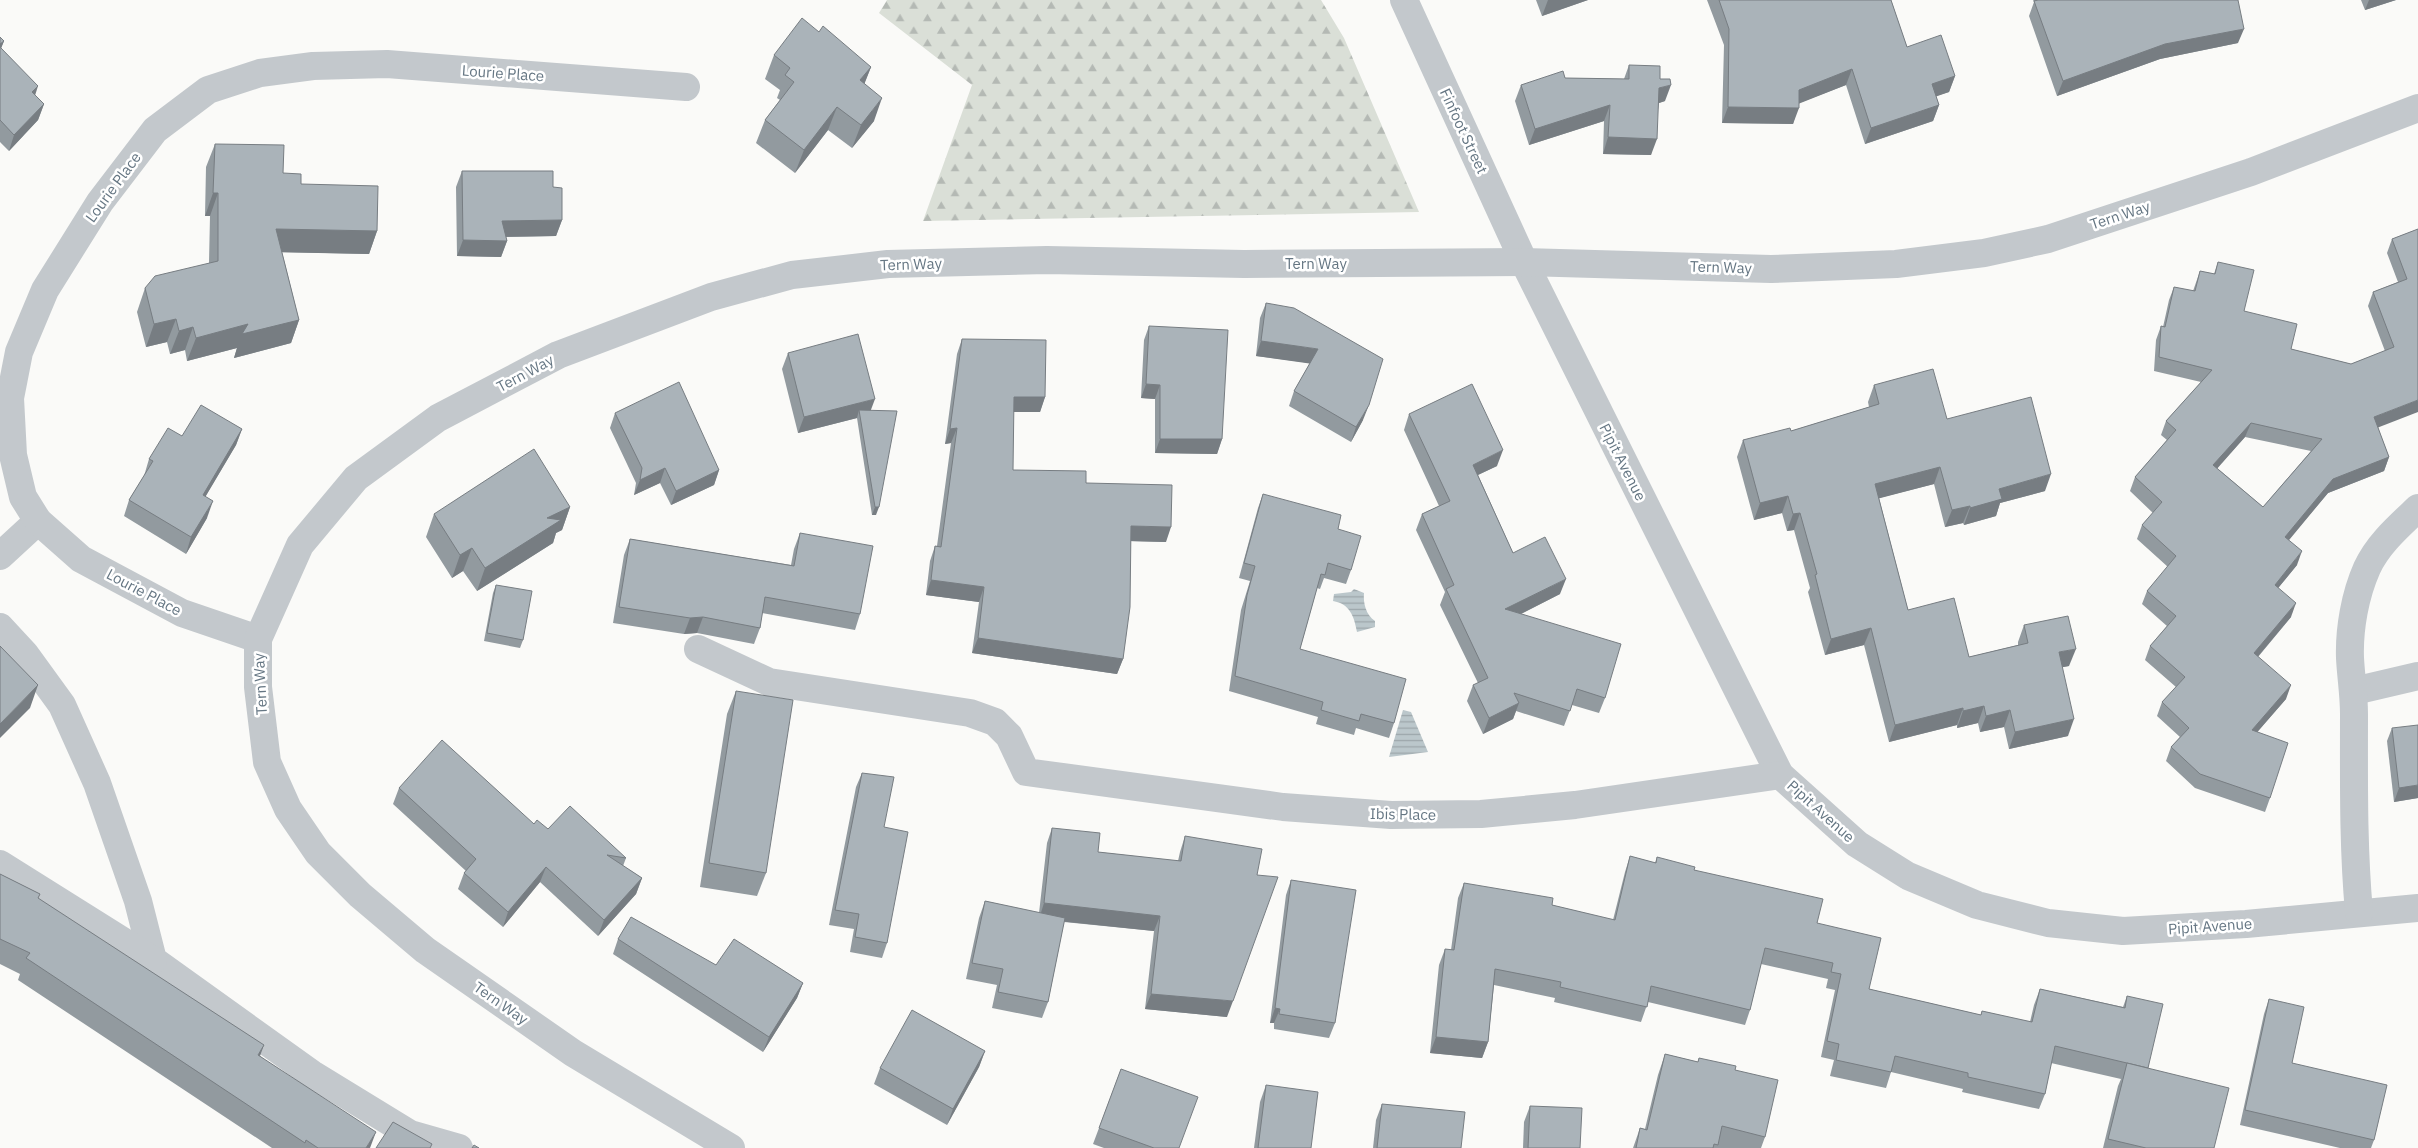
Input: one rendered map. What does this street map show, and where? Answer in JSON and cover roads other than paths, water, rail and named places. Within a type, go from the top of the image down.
[{"type":"street","name":"Finfoot Street","points":[[1404,0],[1524,262]]},
{"type":"street","name":"Lourie Place","points":[[258,639],[182,613],[81,559],[38,521],[23,497],[13,455],[10,398],[19,352],[45,290],[100,202],[155,130],[208,90],[260,73],[313,66],[387,64],[686,87]]},
{"type":"street","name":"Tern Way","points":[[731,1148],[573,1053],[425,950],[360,895],[318,853],[288,809],[267,762],[258,687],[258,639],[300,545],[356,478],[438,418],[558,355],[711,297],[792,275],[888,264],[1047,260],[1244,264],[1524,262],[1772,268],[1896,264],[1984,253],[2048,239],[2252,172],[2418,108]]},
{"type":"street","name":"Pipit Avenue","points":[[1524,262],[1780,775],[1857,844],[1908,876],[1977,905],[2048,923],[2123,931],[2246,924],[2418,908]]},
{"type":"street","points":[[2359,912],[2354,852],[2354,691],[2350,657],[2352,626],[2357,598],[2367,568],[2385,539],[2418,508]]},
{"type":"street","points":[[0,556],[38,521]]},
{"type":"street","points":[[0,627],[25,654],[62,705],[100,792],[138,902],[153,960]]},
{"type":"street","name":"Ibis Place","points":[[698,649],[769,682],[970,713],[995,722],[1009,736],[1026,772],[1283,807],[1391,816],[1481,814],[1575,805],[1780,775]]},
{"type":"street","points":[[2354,691],[2418,676]]},
{"type":"street","points":[[0,864],[153,960],[312,1074],[410,1134],[459,1148]]}]
